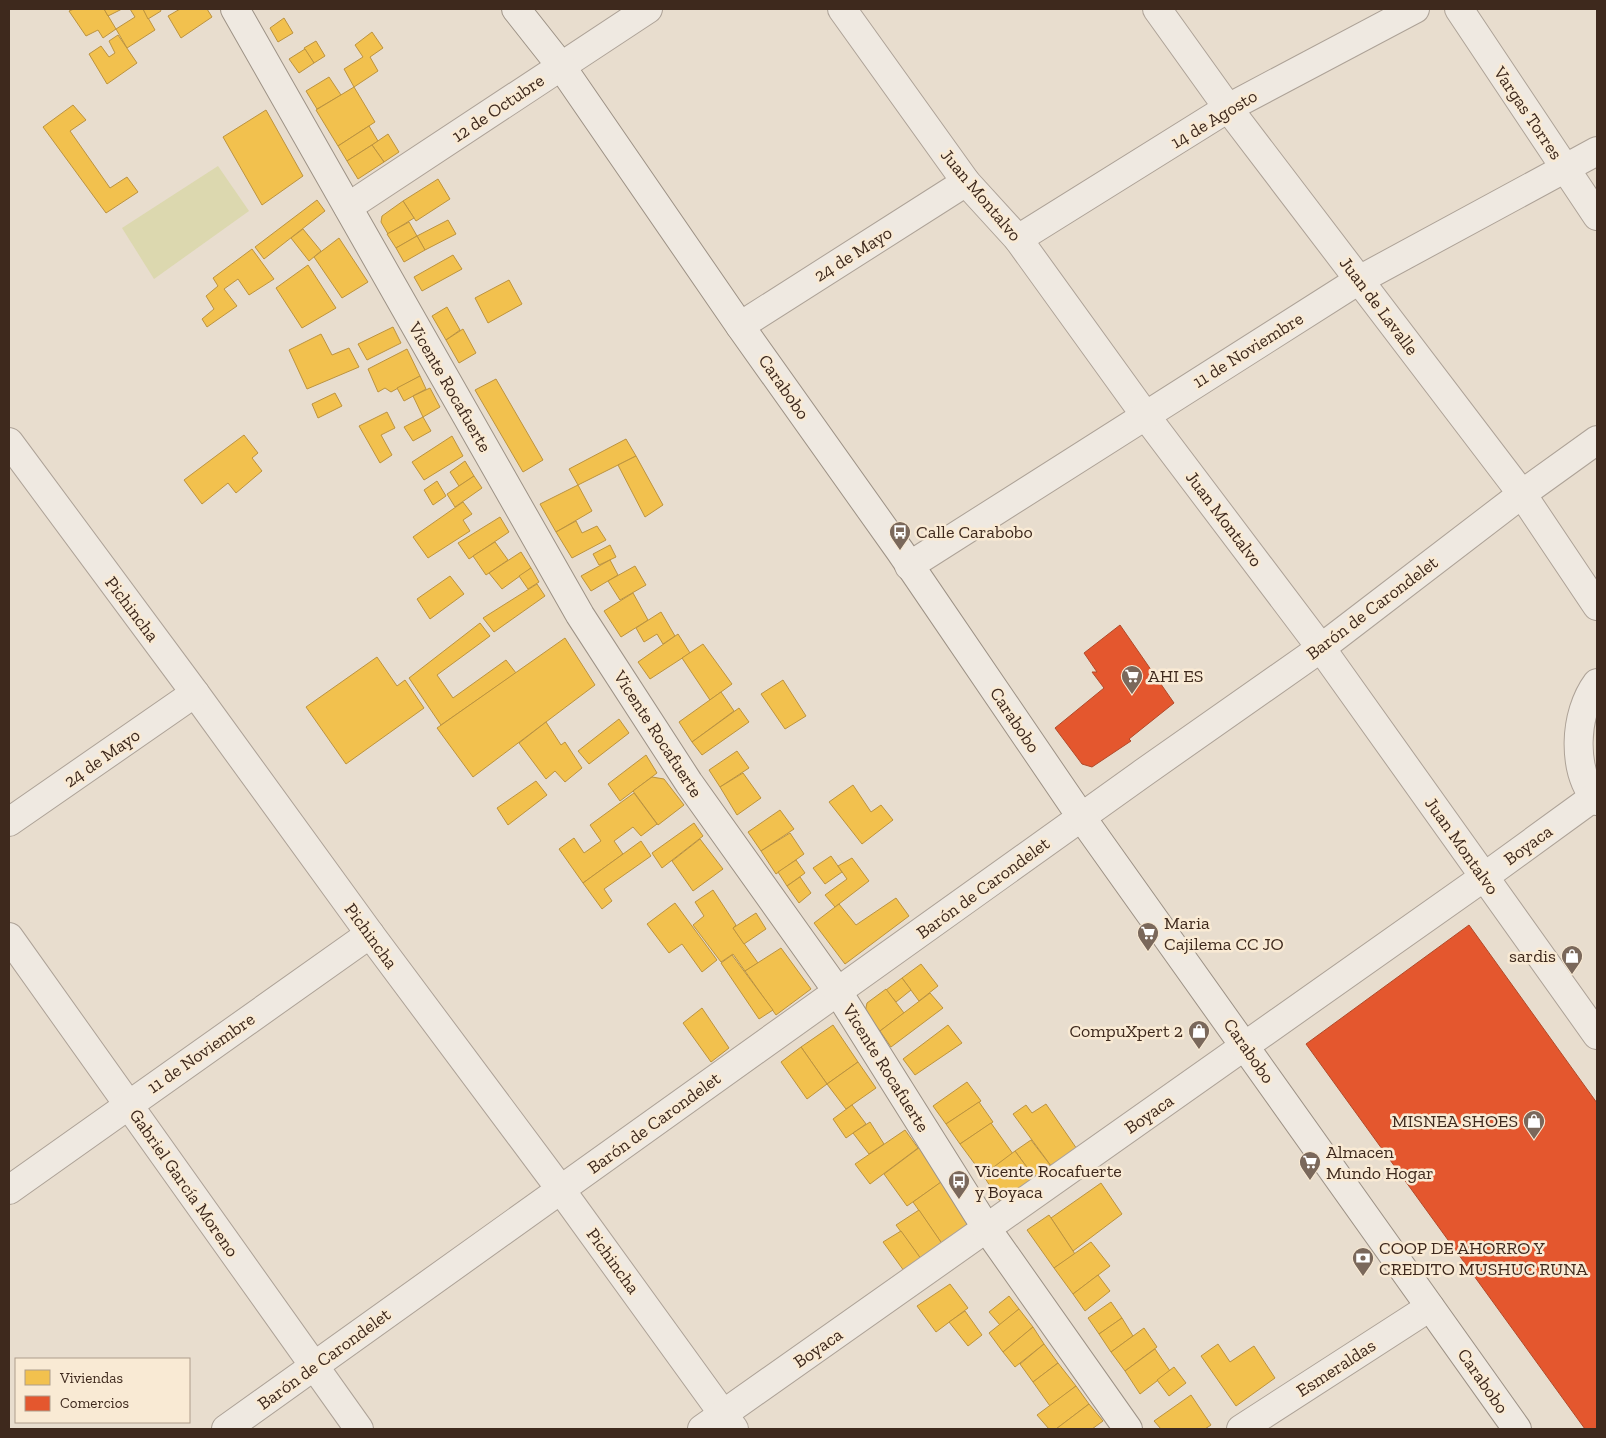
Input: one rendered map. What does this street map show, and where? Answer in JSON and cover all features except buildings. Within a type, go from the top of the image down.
[{"type":"street","name":"Vicente Rocafuerte","points":[[235,9],[580,615],[689,783],[838,992],[987,1229],[1128,1429]]},
{"type":"street","name":"Carabobo","points":[[516,9],[561,66],[740,326],[910,566],[1082,818],[1517,1429]]},
{"type":"street","name":"12 de Octubre","points":[[348,207],[648,9]]},
{"type":"street","name":"Juan Montalvo","points":[[842,9],[966,182],[1018,240],[1146,415],[1321,648],[1597,1035]]},
{"type":"street","name":"Juan de Lavalle","points":[[1157,9],[1228,108],[1522,494],[1597,606]]},
{"type":"street","name":"14 de Agosto","points":[[1018,240],[1228,108],[1415,9]]},
{"type":"street","name":"Vargas Torres","points":[[1459,9],[1597,216]]},
{"type":"street","name":"11 de Noviembre","points":[[910,566],[1359,280],[1597,151]]},
{"type":"street","name":"24 de Mayo","points":[[740,326],[966,182]]},
{"type":"street","name":"Barón de Carondelet","points":[[226,1429],[1321,648],[1522,494],[1597,440]]},
{"type":"street","name":"Pichincha","points":[[10,447],[195,693],[370,934],[561,1190],[720,1424]]},
{"type":"street","points":[[1595,799],[1582,772],[1578,745],[1581,717],[1591,692],[1597,683]]},
{"type":"street","name":"24 de Mayo","points":[[9,822],[195,693]]},
{"type":"street","name":"Boyaca","points":[[720,1424],[987,1229],[1595,799]]},
{"type":"street","name":"11 de Noviembre","points":[[9,1190],[370,934]]},
{"type":"street","name":"Gabriel García Moreno","points":[[9,937],[359,1429]]},
{"type":"street","name":"Esmeraldas","points":[[1241,1429],[1430,1307]]},
{"type":"shaded area","points":[[218,166],[249,211],[154,279],[122,228]]},
{"type":"place","name":"Calle Carabobo","points":[[900,551]]},
{"type":"place","name":"AHI ES","points":[[1132,695]]},
{"type":"place","name":"Maria Cajilema CC JO","points":[[1148,952]]},
{"type":"place","name":"sardis","points":[[1572,975]]},
{"type":"place","name":"CompuXpert 2","points":[[1199,1050]]},
{"type":"place","name":"MISNEA SHOES","points":[[1534,1140]]},
{"type":"place","name":"Almacen Mundo Hogar","points":[[1310,1181]]},
{"type":"place","name":"Vicente Rocafuerte y Boyaca","points":[[959,1200]]},
{"type":"place","name":"COOP DE AHORRO Y CREDITO MUSHUC RUNA","points":[[1363,1277]]}]
